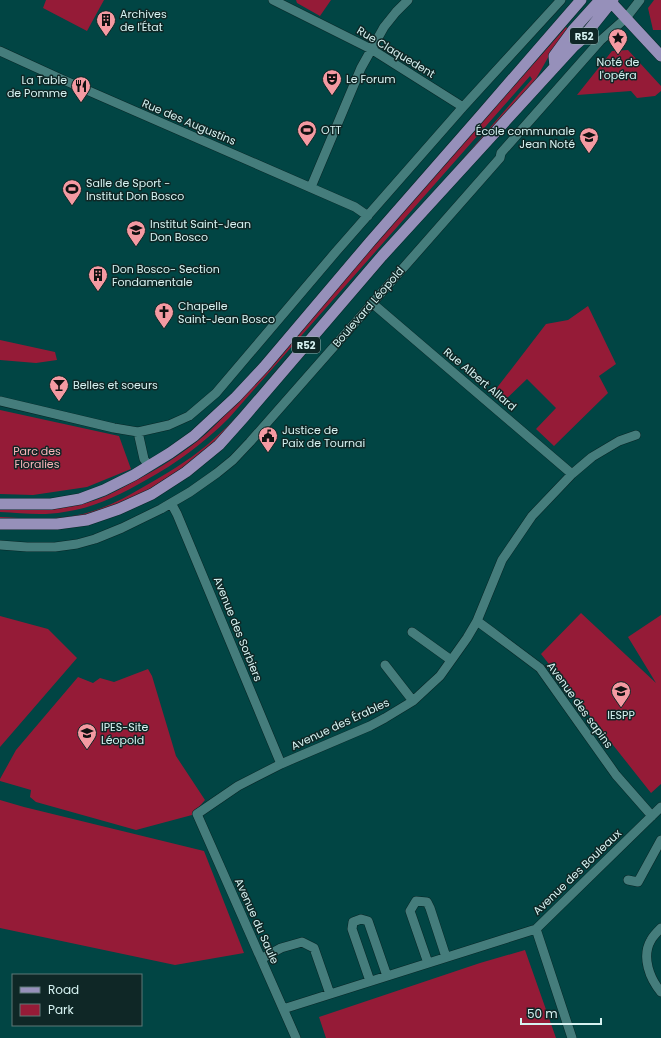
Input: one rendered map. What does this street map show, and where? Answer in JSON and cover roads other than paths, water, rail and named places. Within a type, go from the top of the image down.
[{"type":"main road","name":"R52","points":[[0,504],[50,504],[80,499],[104,490],[134,475],[194,436],[236,397],[264,367],[370,242],[581,0]]},
{"type":"main road","name":"R52","points":[[555,67],[554,56],[600,0]]},
{"type":"main road","name":"Boulevard Léopold","points":[[0,524],[57,524],[87,520],[119,509],[152,494],[192,468],[219,445],[382,256],[581,40],[611,1]]},
{"type":"main road","points":[[611,1],[661,56]]},
{"type":"street","name":"Rue Claquedent","points":[[273,0],[372,49],[463,107]]},
{"type":"street","points":[[311,188],[361,68],[367,60],[384,27],[408,0]]},
{"type":"street","points":[[0,401],[114,428],[138,432],[170,425],[189,416],[216,393],[334,254],[463,107],[561,0]]},
{"type":"street","name":"Boulevard Léopold","points":[[0,545],[48,547],[72,545],[95,539],[148,516],[212,477],[239,454],[500,158],[501,154],[600,41],[626,18],[640,0]]},
{"type":"street","name":"Rue des Augustins","points":[[0,52],[355,207],[368,216]]},
{"type":"street","name":"Rue Albert Allard","points":[[372,303],[572,474]]},
{"type":"street","points":[[138,432],[144,459],[149,466]]},
{"type":"street","name":"Avenue des Érables","points":[[197,814],[238,786],[281,764],[370,726],[413,701],[440,676],[467,638],[477,621],[502,560],[532,516],[572,474],[592,457],[619,441],[636,435]]},
{"type":"street","name":"Avenue des Sorbiers","points":[[171,503],[177,514],[281,764]]},
{"type":"street","name":"Avenue des sapins","points":[[477,621],[540,668],[616,775],[652,816]]},
{"type":"street","points":[[412,632],[451,660]]},
{"type":"street","points":[[385,665],[413,701]]},
{"type":"street","name":"Avenue des Bouleaux","points":[[283,1009],[536,929],[661,807]]},
{"type":"street","name":"Avenue du Saule","points":[[197,814],[296,1038]]},
{"type":"street","points":[[628,880],[638,882],[661,840]]},
{"type":"street","points":[[428,963],[410,911],[416,901],[427,902],[446,957]]},
{"type":"street","points":[[370,981],[352,929],[353,922],[360,919],[368,921],[387,976]]},
{"type":"street","points":[[661,928],[650,942],[647,954],[648,971],[661,992]]},
{"type":"street","points":[[536,929],[572,1038]]},
{"type":"street","points":[[261,959],[281,948],[302,942],[314,948],[330,994]]},
{"type":"place","name":"Archives de l'État","points":[[106,37]]},
{"type":"place","name":"Noté de l'opéra","points":[[618,55]]},
{"type":"place","name":"Le Forum","points":[[332,96]]},
{"type":"place","name":"La Table de Pomme","points":[[81,103]]},
{"type":"place","name":"OTT","points":[[307,147]]},
{"type":"place","name":"École communale Jean Noté","points":[[589,154]]},
{"type":"place","name":"Salle de Sport - Institut Don Bosco","points":[[72,206]]},
{"type":"place","name":"Institut Saint-Jean Don Bosco","points":[[136,247]]},
{"type":"place","name":"Don Bosco- Section Fondamentale","points":[[98,292]]},
{"type":"place","name":"Chapelle Saint-Jean Bosco","points":[[164,329]]},
{"type":"place","name":"Belles et soeurs","points":[[59,402]]},
{"type":"place","name":"Justice de Paix de Tournai","points":[[268,453]]},
{"type":"place","name":"IESPP","points":[[621,708]]},
{"type":"place","name":"IPES-Site Léopold","points":[[87,750]]},
{"type":"park label","name":"Parc des Floralies","points":[[37,457]]}]
